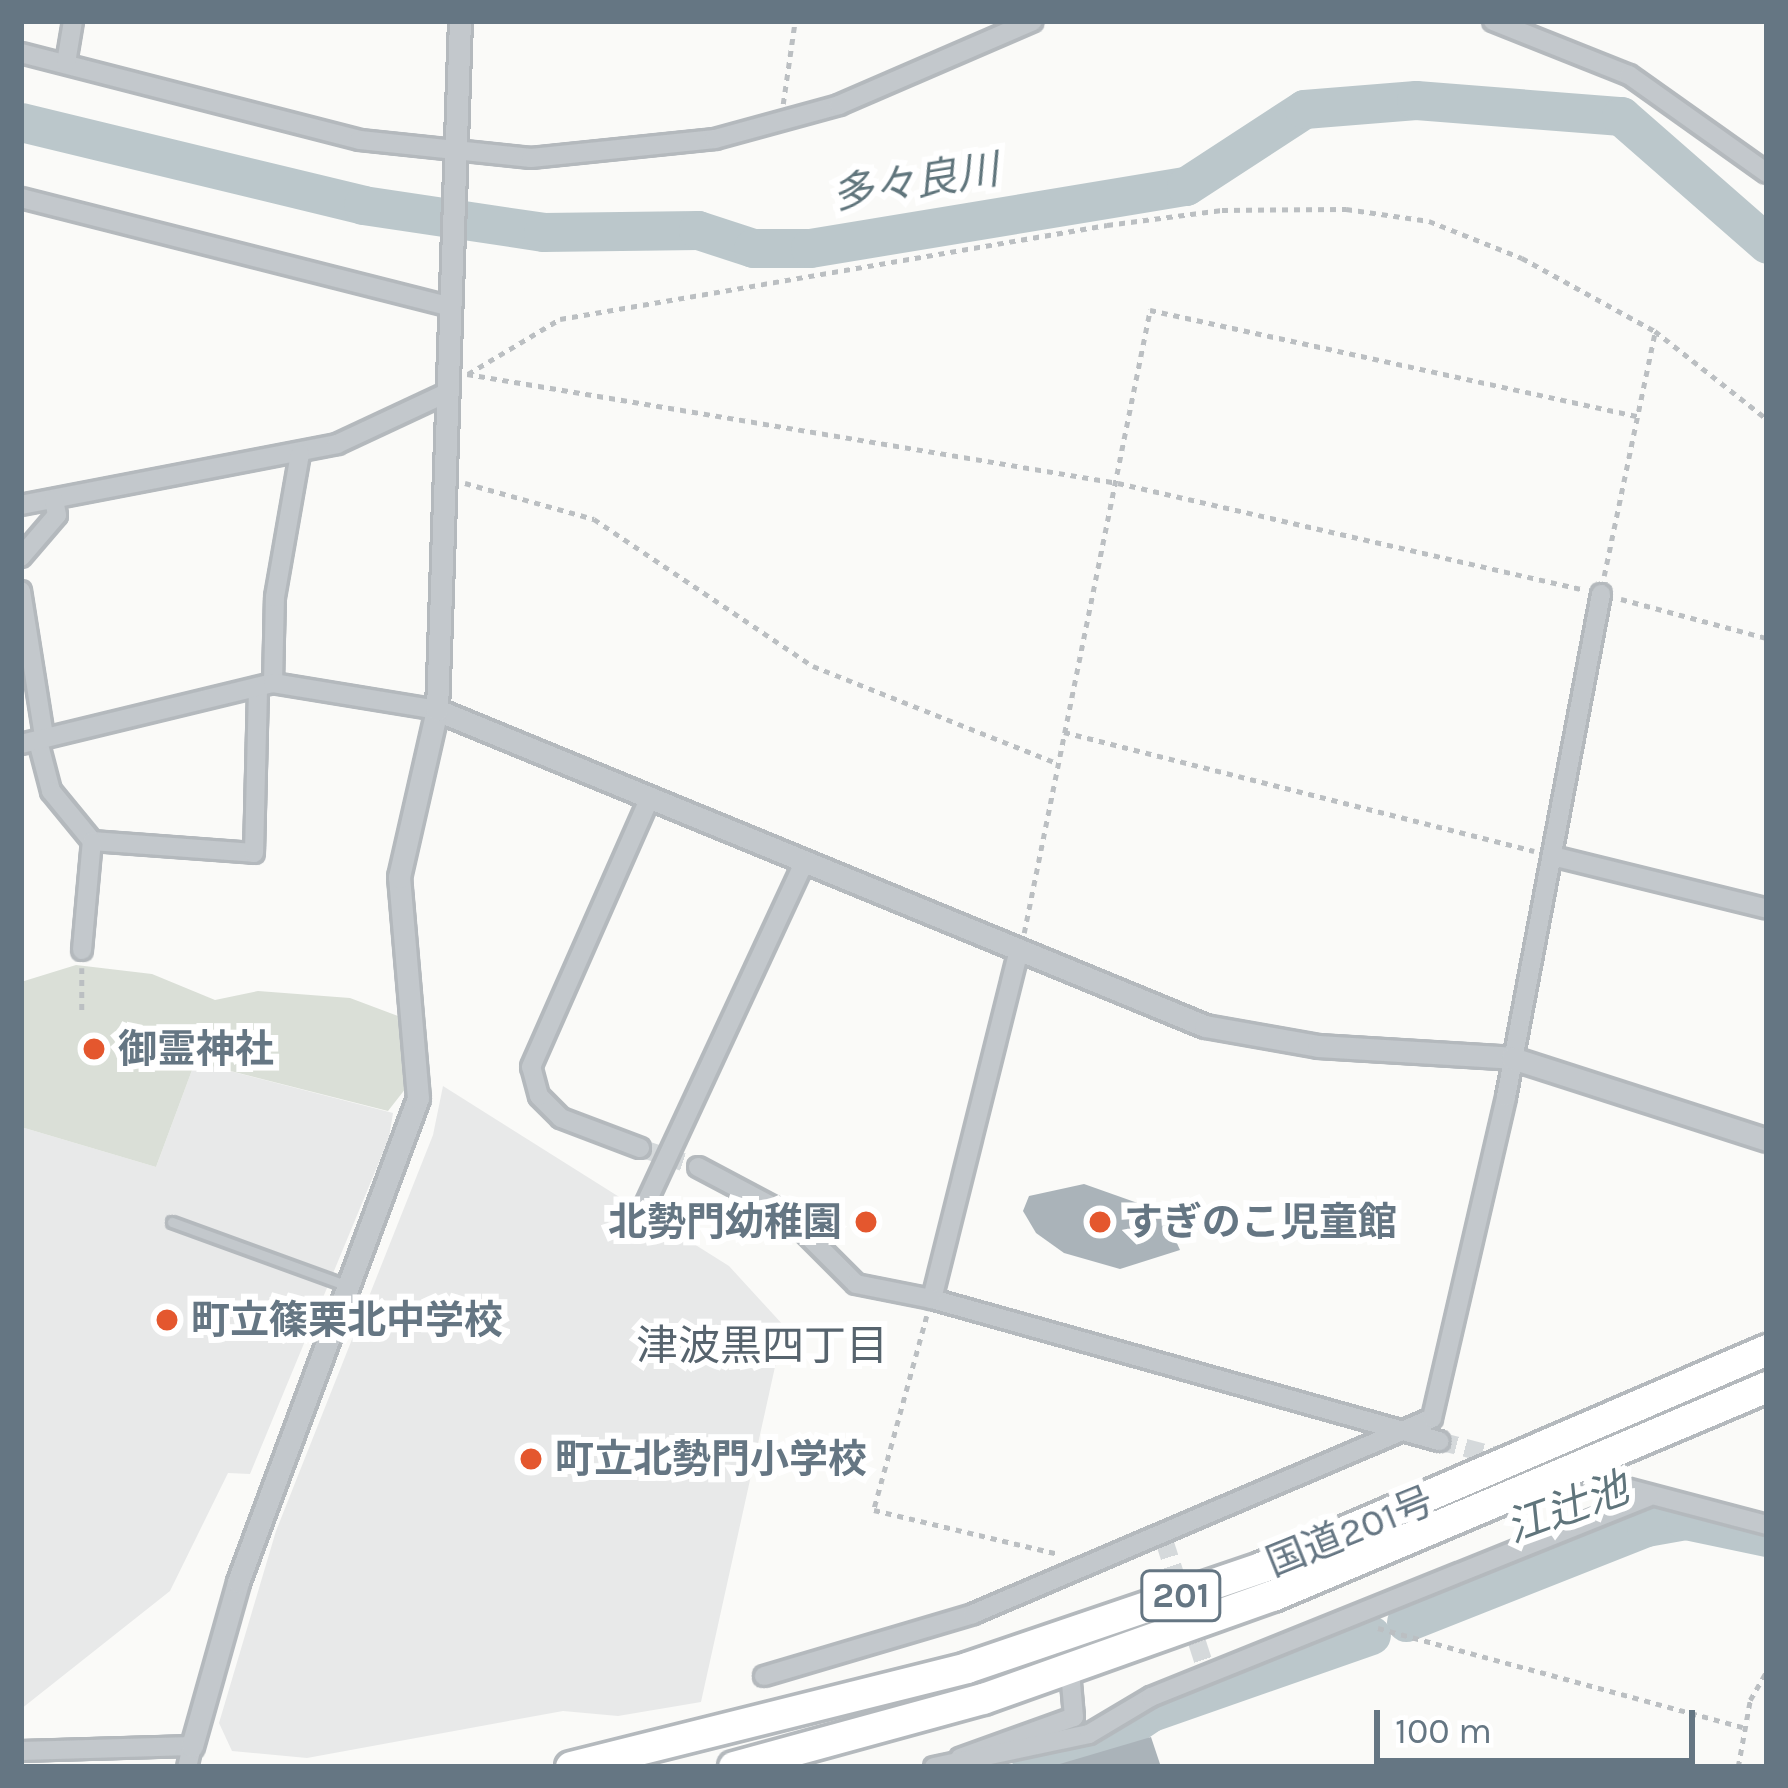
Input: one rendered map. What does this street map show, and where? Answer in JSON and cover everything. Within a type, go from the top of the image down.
[{"type":"highway","name":"国道201号","points":[[571,1767],[853,1700],[1196,1591],[1437,1497],[1767,1350]]},
{"type":"highway","name":"国道201号","points":[[734,1767],[1070,1671],[1448,1529],[1767,1387]]},
{"type":"street","points":[[65,63],[73,21]]},
{"type":"street","points":[[21,1751],[190,1756],[238,1582],[353,1288],[418,1098],[399,877],[437,710],[448,159],[460,21]]},
{"type":"street","points":[[21,53],[254,116],[448,159],[531,158],[715,139],[780,121],[1034,21]]},
{"type":"street","points":[[1493,21],[1629,75],[1767,173]]},
{"type":"street","points":[[21,198],[445,299]]},
{"type":"street","points":[[21,505],[301,454],[442,385]]},
{"type":"street","points":[[92,841],[254,854],[277,580],[301,454]]},
{"type":"street","points":[[21,557],[57,515],[54,499]]},
{"type":"street","points":[[21,591],[34,740],[51,791],[92,841],[82,950]]},
{"type":"street","points":[[764,1676],[1101,1564],[1432,1418],[1512,1058],[1601,594]]},
{"type":"street","points":[[34,740],[265,685],[437,710],[1019,950],[1254,1038],[1512,1058],[1767,1140]]},
{"type":"street","points":[[640,1148],[561,1118],[539,1096],[531,1067],[650,797]]},
{"type":"street","points":[[1552,856],[1767,909]]},
{"type":"street","points":[[641,1214],[806,861]]},
{"type":"street","points":[[932,1299],[1019,950]]},
{"type":"street","points":[[698,1168],[785,1213],[856,1284],[932,1299],[1439,1441]]},
{"type":"street","points":[[1622,1487],[1648,1498],[1767,1525]]},
{"type":"street","points":[[936,1766],[1090,1734],[1151,1697],[1648,1498]]},
{"type":"street","points":[[936,1766],[1074,1717],[1070,1671]]},
{"type":"lane","points":[[172,1222],[353,1288]]},
{"type":"path","points":[[780,121],[795,21]]},
{"type":"path","points":[[442,385],[560,319],[1222,210],[1346,209],[1429,221],[1522,259],[1655,331],[1767,419]]},
{"type":"path","points":[[1019,950],[1158,304],[1638,416]]},
{"type":"path","points":[[1601,594],[1655,331]]},
{"type":"path","points":[[468,374],[1118,483],[1601,594],[1767,638]]},
{"type":"path","points":[[442,476],[593,519],[813,666],[1058,763]]},
{"type":"path","points":[[1064,732],[1552,856]]},
{"type":"path","points":[[82,950],[82,1013]]},
{"type":"path","points":[[932,1299],[874,1510],[1101,1564]]},
{"type":"path","points":[[1342,1618],[1743,1726]]},
{"type":"path","points":[[1738,1767],[1743,1726],[1767,1670]]},
{"type":"shaded area","points":[[76,965],[152,974],[215,1000],[258,991],[350,998],[398,1016],[406,1088],[388,1111],[195,1062],[156,1167],[21,1127],[21,982]]},
{"type":"shaded area","name":"町立篠栗北中学校","points":[[195,1062],[393,1113],[389,1138],[250,1474],[228,1473],[170,1591],[21,1709],[21,1127],[156,1167]]},
{"type":"shaded area","name":"町立北勢門小学校","points":[[443,1086],[729,1266],[784,1326],[701,1702],[618,1716],[563,1711],[307,1758],[232,1751],[219,1723],[276,1531],[433,1135]]},
{"type":"building","name":"すぎのこ児童館","points":[[1084,1184],[1163,1212],[1180,1250],[1120,1269],[1064,1253],[1036,1233],[1023,1211],[1029,1196]]},
{"type":"building","points":[[1151,1737],[1161,1767],[1053,1767],[1053,1766]]},
{"type":"waterway","name":"多々良川","points":[[21,122],[363,205],[543,232],[698,230],[753,248],[810,248],[1186,186],[1304,109],[1416,100],[1621,116],[1767,244]]},
{"type":"waterway","name":"江辻池","points":[[1406,1622],[1646,1527],[1685,1520],[1767,1537]]},
{"type":"waterway","name":"江辻池","points":[[1031,1767],[1096,1749],[1151,1712],[1371,1635]]},
{"type":"tunnel","points":[[640,1148],[698,1167]]},
{"type":"tunnel","points":[[1439,1441],[1512,1460]]},
{"type":"tunnel","points":[[1568,1474],[1622,1487]]},
{"type":"tunnel","points":[[1164,1540],[1208,1676]]},
{"type":"place","name":"御霊神社","points":[[94,1049]]},
{"type":"place","name":"北勢門幼稚園","points":[[866,1222]]},
{"type":"place","name":"すぎのこ児童館","points":[[1100,1222]]},
{"type":"place","name":"町立篠栗北中学校","points":[[167,1320]]},
{"type":"place","name":"町立北勢門小学校","points":[[531,1459]]},
{"type":"district","name":"津波黒四丁目","points":[[762,1346]]}]
